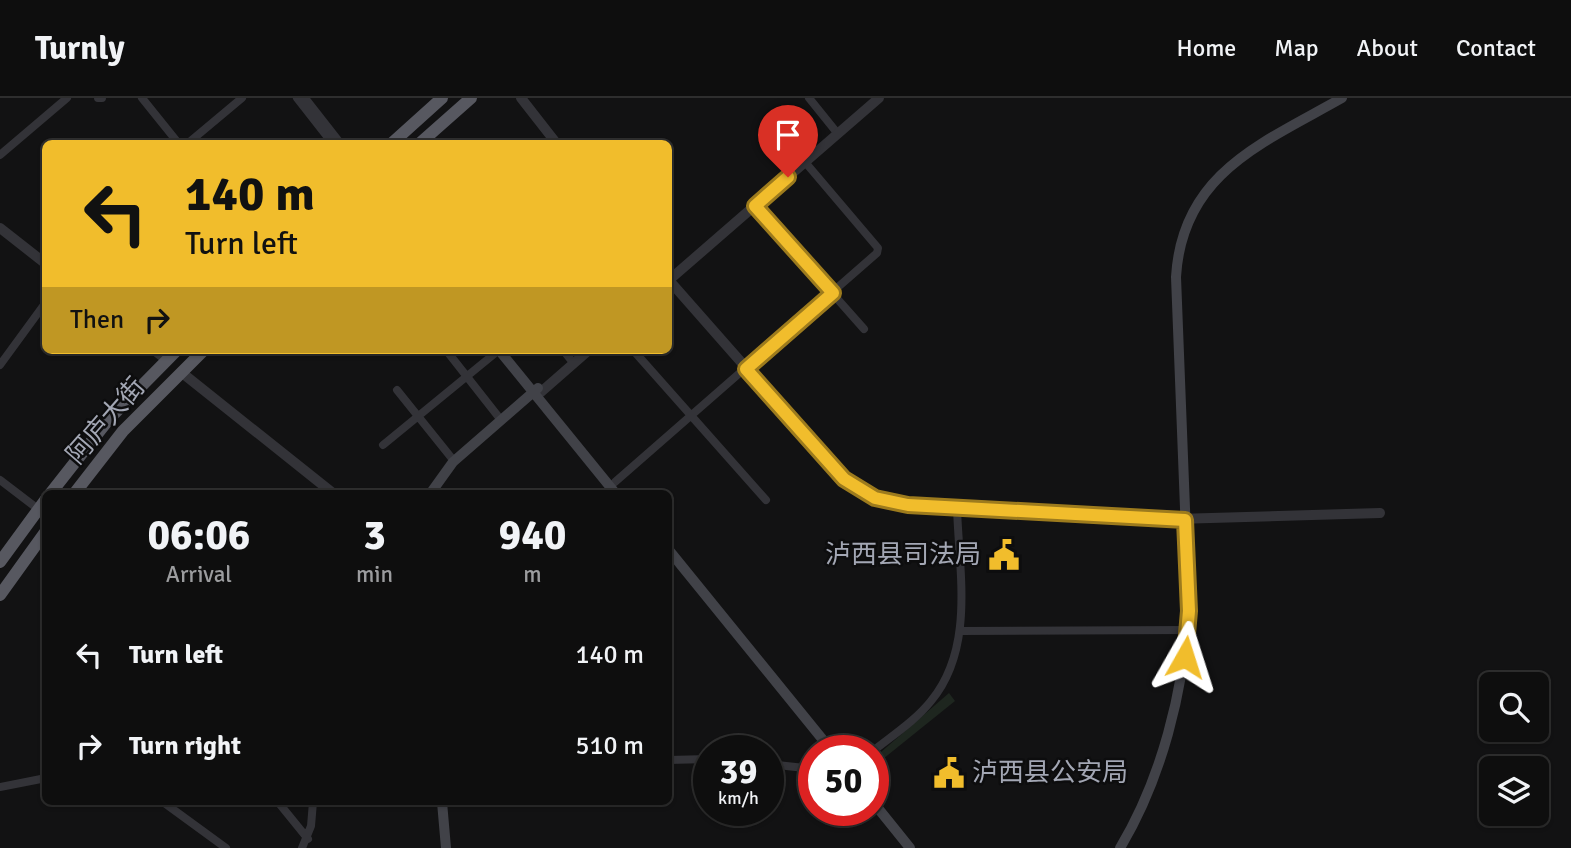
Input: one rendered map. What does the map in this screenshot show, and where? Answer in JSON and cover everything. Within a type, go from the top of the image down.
[{"type":"highway","points":[[395,140],[442,98]]},
{"type":"highway","points":[[424,140],[471,98]]},
{"type":"highway","points":[[53,490],[109,419],[173,354]]},
{"type":"highway","name":"阿庐大街","points":[[77,490],[123,431],[200,354]]},
{"type":"highway","points":[[0,562],[42,504]]},
{"type":"highway","points":[[0,595],[42,537]]},
{"type":"main road","points":[[1182,520],[1169,277],[1179,221],[1196,191],[1220,164],[1327,98]]},
{"type":"main road","points":[[1119,848],[1152,780],[1178,693],[1184,630],[1176,277],[1186,224],[1208,187],[1234,162],[1342,98]]},
{"type":"main road","points":[[503,354],[615,488]]},
{"type":"main road","points":[[511,354],[537,392]]},
{"type":"main road","points":[[435,490],[454,461],[537,392]]},
{"type":"main road","points":[[435,490],[456,465],[537,392]]},
{"type":"main road","points":[[672,554],[819,735]]},
{"type":"main road","points":[[672,564],[811,735]]},
{"type":"main road","points":[[1111,848],[1146,778],[1171,691],[1184,630]]},
{"type":"main road","points":[[440,805],[444,848]]},
{"type":"main road","points":[[889,822],[910,848]]},
{"type":"main road","points":[[885,826],[902,848]]},
{"type":"street","points":[[0,155],[67,98]]},
{"type":"street","points":[[142,98],[176,140]]},
{"type":"street","points":[[192,140],[242,98]]},
{"type":"street","points":[[297,98],[330,140]]},
{"type":"street","points":[[305,98],[338,140]]},
{"type":"street","points":[[521,98],[555,140]]},
{"type":"street","points":[[809,98],[836,132]]},
{"type":"street","points":[[672,275],[805,162],[871,98]]},
{"type":"street","points":[[672,275],[878,98]]},
{"type":"street","points":[[615,488],[692,416],[876,255],[878,248],[805,162]]},
{"type":"street","points":[[755,206],[863,329]]},
{"type":"street","points":[[0,228],[42,261]]},
{"type":"street","points":[[672,282],[746,369],[851,485],[891,502],[1182,520],[1380,513]]},
{"type":"street","points":[[0,365],[42,307]]},
{"type":"street","points":[[159,354],[167,360]]},
{"type":"street","points":[[449,354],[501,420]]},
{"type":"street","points":[[383,444],[494,354]]},
{"type":"street","points":[[566,354],[571,360]]},
{"type":"street","points":[[537,392],[578,354]]},
{"type":"street","points":[[537,392],[584,354]]},
{"type":"street","points":[[637,354],[766,500]]},
{"type":"street","points":[[181,372],[329,490]]},
{"type":"street","points":[[397,390],[454,461]]},
{"type":"street","points":[[0,480],[42,504]]},
{"type":"street","points":[[889,738],[918,715],[936,695],[954,662],[960,631],[957,508]]},
{"type":"street","points":[[960,631],[1184,630]]},
{"type":"street","points":[[672,760],[693,760]]},
{"type":"street","points":[[0,787],[42,779]]},
{"type":"street","points":[[167,805],[226,848]]},
{"type":"street","points":[[280,805],[308,839]]},
{"type":"street","points":[[302,848],[308,839],[313,805]]},
{"type":"shaded area","points":[[949,693],[955,701],[889,754],[889,745]]},
{"type":"place","name":"泸西县司法局","points":[[1004,555]]},
{"type":"place","name":"泸西县公安局","points":[[949,773]]},
{"type":"route","points":[[788,177],[755,206],[833,293],[746,369],[844,479],[875,498],[908,505],[1141,520],[1185,520],[1189,611],[1185,657]]}]
